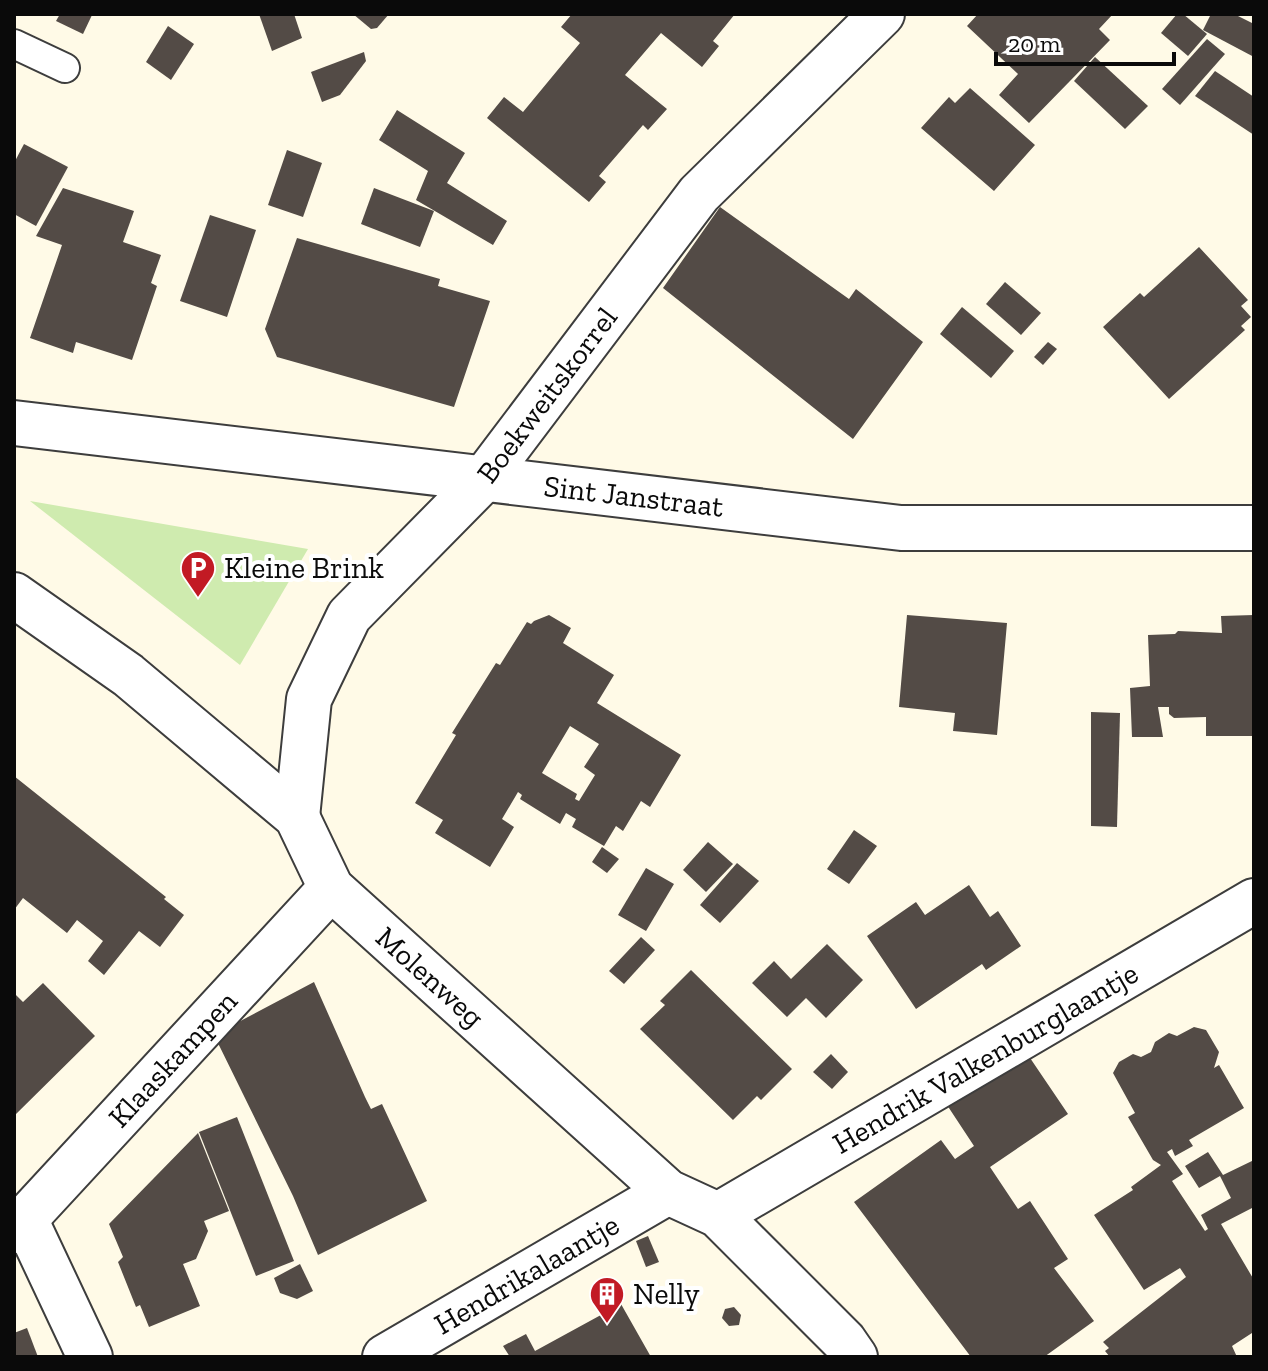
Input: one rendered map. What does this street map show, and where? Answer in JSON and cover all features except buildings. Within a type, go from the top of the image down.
[{"type":"street","name":"Boekweitskorrel","points":[[297,817],[309,699],[349,616],[483,480],[699,194],[882,14]]},
{"type":"street","name":"Sint Janstraat","points":[[14,423],[901,528],[1254,528]]},
{"type":"street","name":"Molenweg","points":[[14,595],[128,675],[297,817],[331,888],[668,1192],[718,1215],[844,1341],[855,1357]]},
{"type":"street","name":"Klaaskampen","points":[[20,1226],[331,888]]},
{"type":"street","name":"Hendrik Valkenburglaantje","points":[[718,1215],[1254,901]]},
{"type":"street","name":"Hendrikalaantje","points":[[385,1357],[668,1192]]},
{"type":"street","points":[[20,1226],[90,1357]]},
{"type":"lane","points":[[14,44],[65,68]]},
{"type":"green space","points":[[30,501],[308,549],[240,665]]},
{"type":"place","name":"Kleine Brink","points":[[198,599]]},
{"type":"place","name":"Nelly","points":[[607,1325]]}]
